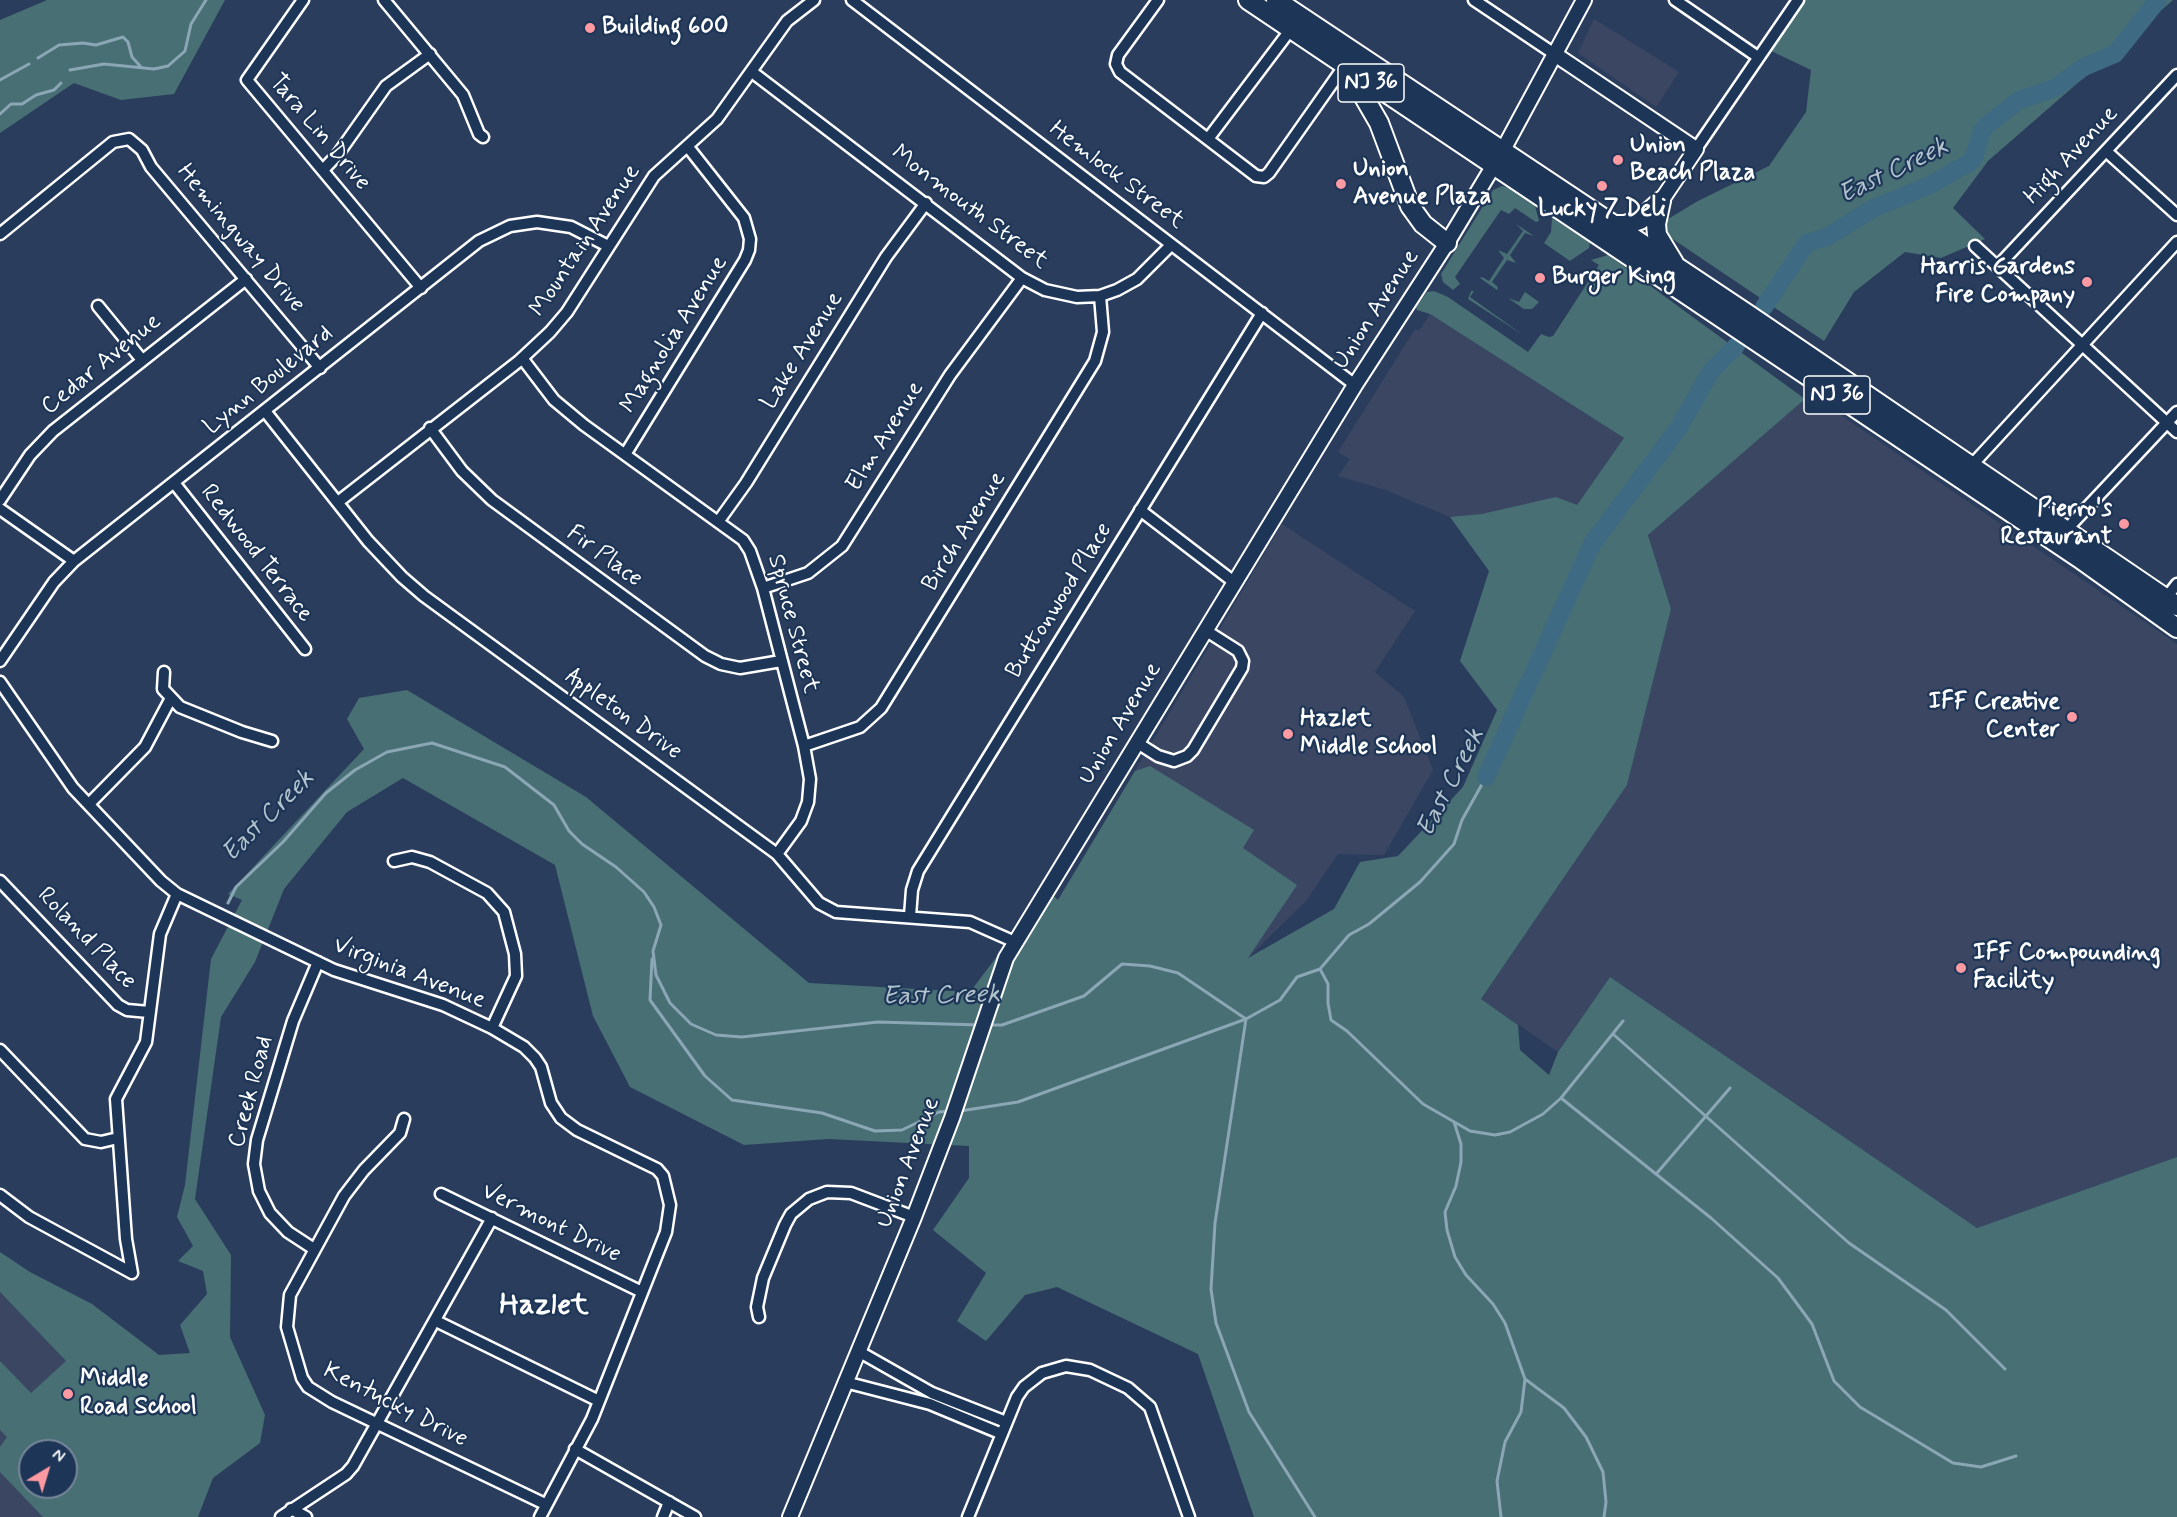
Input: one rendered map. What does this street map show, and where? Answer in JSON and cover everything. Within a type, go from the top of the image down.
[{"type":"highway","name":"NJ 36","points":[[1248,0],[1493,167],[2079,558],[2177,628]]},
{"type":"highway","name":"NJ 36","points":[[1276,0],[1503,150],[2066,530],[2173,596]]},
{"type":"highway","points":[[1345,65],[1379,123],[1410,206],[1423,224],[1447,243]]},
{"type":"highway","points":[[1611,225],[1625,225],[1640,220],[1661,201]]},
{"type":"highway","points":[[1661,201],[1656,224],[1657,235],[1681,272]]},
{"type":"street","name":"Tara Lin Drive","points":[[303,0],[247,80],[421,288]]},
{"type":"street","points":[[384,0],[463,95],[479,134],[483,137]]},
{"type":"street","name":"Mountain Avenue","points":[[338,502],[522,358],[560,322],[654,176],[688,147],[727,108],[787,21],[814,0]]},
{"type":"street","name":"Hemlock Street","points":[[852,0],[1355,385]]},
{"type":"street","points":[[1158,0],[1118,56],[1116,64],[1120,72],[1256,176],[1264,177],[1269,172],[1345,65]]},
{"type":"street","points":[[1474,0],[1696,149]]},
{"type":"street","name":"Union Avenue","points":[[790,1517],[914,1217],[960,1096],[1006,958],[1355,385],[1493,167],[1584,0]]},
{"type":"street","points":[[1675,0],[1758,57]]},
{"type":"street","points":[[1661,201],[1798,0]]},
{"type":"street","points":[[1208,139],[1291,29]]},
{"type":"street","points":[[323,170],[338,154],[386,86],[430,54]]},
{"type":"street","name":"Monmouth Street","points":[[752,72],[1023,278],[1061,295],[1100,296],[1137,279],[1171,244]]},
{"type":"street","name":"High Avenue","points":[[1998,266],[2177,75]]},
{"type":"street","name":"Hemingway Drive","points":[[0,234],[113,142],[129,139],[135,142],[151,167],[320,368]]},
{"type":"street","name":"Magnolia Avenue","points":[[626,453],[745,261],[749,250],[750,239],[744,218],[688,147]]},
{"type":"street","points":[[2106,150],[2177,215]]},
{"type":"street","name":"Lake Avenue","points":[[718,522],[746,483],[886,257],[926,203]]},
{"type":"street","name":"Lynn Boulevard","points":[[0,661],[54,582],[74,561],[175,484],[487,236],[516,224],[537,222],[560,224],[608,246]]},
{"type":"street","points":[[1971,466],[2177,242]]},
{"type":"street","points":[[1975,246],[2177,432]]},
{"type":"street","name":"Elm Avenue","points":[[763,588],[807,573],[842,546],[950,375],[1023,278]]},
{"type":"street","name":"Cedar Avenue","points":[[0,500],[45,438],[246,279]]},
{"type":"street","name":"Birch Avenue","points":[[804,746],[860,727],[881,708],[1095,361],[1103,332],[1100,296]]},
{"type":"street","points":[[98,306],[141,360]]},
{"type":"street","name":"Buttonwood Place","points":[[910,916],[912,890],[918,871],[1262,313]]},
{"type":"street","name":"Spruce Street","points":[[522,358],[554,399],[584,425],[626,453],[742,540],[750,550],[763,588],[804,746],[810,779],[808,802],[801,821],[777,854]]},
{"type":"street","name":"Appleton Drive","points":[[264,411],[381,556],[424,596],[777,854],[812,897],[826,908],[836,912],[970,922],[1015,942]]},
{"type":"street","points":[[2066,530],[2177,411]]},
{"type":"street","name":"Fir Place","points":[[430,429],[462,471],[492,501],[705,656],[721,664],[740,668],[781,661]]},
{"type":"street","name":"Redwood Terrace","points":[[175,484],[305,649]]},
{"type":"street","points":[[0,509],[74,561]]},
{"type":"street","points":[[1140,510],[1234,582]]},
{"type":"street","points":[[1136,742],[1158,756],[1174,761],[1187,756],[1192,750],[1242,668],[1243,661],[1238,651],[1205,630]]},
{"type":"street","points":[[164,672],[163,689],[180,707],[242,732],[272,741]]},
{"type":"street","name":"Virginia Avenue","points":[[0,682],[61,771],[161,881],[177,894],[345,974],[443,1005],[492,1028],[524,1047],[535,1058],[543,1073],[551,1103],[561,1118],[577,1130],[657,1169],[663,1176],[670,1205],[668,1225],[599,1401],[540,1517]]},
{"type":"street","points":[[89,804],[145,747],[171,698]]},
{"type":"street","points":[[394,861],[412,857],[430,862],[487,893],[504,912],[515,954],[516,976],[492,1028]]},
{"type":"street","name":"Roland Place","points":[[0,881],[118,1005],[127,1010],[149,1012]]},
{"type":"street","points":[[0,1195],[29,1217],[132,1273],[126,1239],[116,1099],[148,1035],[160,934],[177,894]]},
{"type":"street","name":"Creek Road","points":[[314,1249],[288,1232],[270,1213],[259,1191],[254,1164],[258,1140],[293,1021],[318,962]]},
{"type":"street","points":[[0,1050],[85,1139],[101,1142],[118,1138]]},
{"type":"street","name":"Kentucky Drive","points":[[404,1119],[400,1133],[364,1170],[344,1196],[294,1285],[286,1313],[287,1327],[302,1378],[308,1387],[332,1402],[545,1504]]},
{"type":"street","points":[[759,1317],[757,1307],[763,1278],[785,1225],[791,1214],[808,1199],[827,1192],[851,1193],[914,1217]]},
{"type":"street","name":"Vermont Drive","points":[[441,1194],[642,1292]]},
{"type":"street","points":[[281,1517],[346,1474],[378,1424],[492,1218]]},
{"type":"street","points":[[436,1321],[599,1401]]},
{"type":"street","points":[[858,1351],[932,1393],[1006,1422]]},
{"type":"street","points":[[969,1517],[1006,1422],[1024,1387],[1042,1372],[1053,1368],[1082,1368],[1128,1388],[1142,1397],[1155,1416],[1189,1517]]},
{"type":"street","points":[[845,1382],[930,1404],[1002,1434]]},
{"type":"street","points":[[575,1449],[695,1517]]},
{"type":"street","points":[[663,1517],[669,1502]]},
{"type":"street","points":[[291,1509],[306,1517]]},
{"type":"shaded area","points":[[1594,19],[1679,72],[1656,107],[1578,53]]},
{"type":"shaded area","points":[[1430,314],[1624,438],[1577,505],[1450,517],[1383,489],[1338,476],[1350,459],[1338,452],[1415,329],[1419,331]]},
{"type":"shaded area","points":[[1805,399],[1817,399],[2177,644],[2177,1157],[1977,1228],[1610,977],[1558,1052],[1481,999],[1627,785],[1671,609],[1648,535]]},
{"type":"shaded area","name":"Hazlet Middle School","points":[[1282,524],[1415,611],[1375,672],[1404,697],[1433,770],[1384,855],[1338,854],[1306,901],[1247,959],[1058,900]]},
{"type":"shaded area","points":[[0,1292],[66,1361],[105,1517],[0,1517]]},
{"type":"green space","points":[[47,0],[225,0],[174,94],[121,100],[74,83],[0,133],[0,20]]},
{"type":"green space","points":[[1799,0],[2173,0],[1988,161],[1953,208],[1985,239],[1941,258],[1905,252],[1854,292],[1824,341],[1655,227],[1696,202],[1769,166],[1806,112],[1811,70],[1767,49]]},
{"type":"green space","points":[[1502,186],[1509,188],[1535,206],[1539,221],[1536,222],[1515,208],[1509,214],[1501,210],[1455,277],[1460,284],[1453,290],[1443,282],[1441,274],[1493,190]]},
{"type":"green space","points":[[1552,218],[1590,242],[1589,248],[1570,261],[1544,243],[1551,232]]},
{"type":"green space","points":[[1516,224],[1534,236],[1525,233],[1510,255],[1516,263],[1507,260],[1492,282],[1498,287],[1497,290],[1480,278],[1489,281],[1504,258],[1498,250],[1507,254],[1523,231]]},
{"type":"green space","points":[[1608,255],[1805,399],[1648,535],[1671,609],[1627,785],[1481,999],[1518,1025],[1520,1050],[1549,1075],[1558,1052],[1610,977],[1977,1228],[2177,1157],[2177,1517],[1254,1517],[1198,1354],[1057,1287],[1025,1295],[986,1341],[957,1321],[986,1273],[933,1230],[969,1178],[969,1146],[828,1139],[744,1145],[630,1087],[593,1016],[555,865],[403,778],[347,812],[284,889],[255,962],[221,1017],[195,1199],[231,1255],[230,1337],[265,1415],[260,1443],[213,1478],[198,1517],[43,1517],[26,1499],[78,1499],[78,1439],[18,1439],[18,1491],[0,1472],[0,1447],[7,1437],[0,1430],[0,1361],[31,1393],[66,1361],[0,1292],[0,1252],[30,1272],[92,1304],[159,1355],[190,1353],[180,1325],[207,1294],[203,1271],[178,1261],[193,1246],[177,1217],[185,1185],[211,959],[242,900],[228,894],[364,749],[347,719],[359,698],[407,690],[586,797],[809,983],[970,992],[1047,890],[1058,900],[1135,771],[1150,766],[1254,830],[1243,848],[1297,885],[1248,958],[1334,909],[1360,862],[1398,856],[1463,787],[1497,710],[1460,661],[1489,571],[1450,517],[1482,514],[1556,497],[1577,505],[1624,438],[1430,314],[1417,310],[1416,307],[1427,292],[1434,291],[1448,297],[1528,352],[1541,334],[1553,336],[1599,265],[1591,260]]},
{"type":"green space","points":[[1471,291],[1474,291],[1470,297],[1523,335],[1468,299]]},
{"type":"green space","points":[[1525,292],[1539,302],[1532,309],[1524,309],[1508,298],[1519,302]]},
{"type":"waterway","points":[[70,70],[104,64],[154,69],[168,66],[185,51],[191,24],[206,0]]},
{"type":"waterway","name":"East Creek","points":[[1764,307],[1807,243],[1827,237],[1872,209],[1930,185],[1973,160],[1982,131],[1987,125],[2019,100],[2055,88],[2084,67],[2115,54],[2158,0]]},
{"type":"waterway","points":[[38,58],[59,45],[83,43],[96,45],[123,37],[128,42],[132,57],[141,67]]},
{"type":"waterway","points":[[0,80],[29,64]]},
{"type":"waterway","points":[[0,114],[11,104],[22,104],[36,95],[54,90],[61,83]]},
{"type":"waterway","name":"East Creek","points":[[1486,777],[1592,544],[1678,429],[1711,371],[1736,346]]},
{"type":"waterway","name":"East Creek","points":[[228,903],[236,887],[283,842],[326,793],[355,770],[387,752],[432,743],[505,767],[554,805],[569,831],[582,844],[616,867],[644,892],[654,907],[661,925],[653,951],[656,975],[670,1003],[691,1024],[716,1035],[742,1037],[878,1022],[980,1025]]},
{"type":"waterway","name":"East Creek","points":[[987,1025],[1002,1025],[1084,996],[1122,964],[1150,966],[1178,973],[1246,1019],[1280,1000],[1297,977],[1320,969],[1349,935],[1369,924],[1420,882],[1454,844],[1462,820],[1486,777]]},
{"type":"waterway","points":[[652,959],[650,1000],[705,1076],[732,1100],[822,1113],[875,1131],[902,1130],[939,1112],[950,1111]]},
{"type":"waterway","points":[[1320,969],[1328,984],[1331,1020],[1347,1031],[1423,1104],[1470,1131],[1495,1135],[1510,1132],[1543,1114],[1561,1098],[1623,1021]]},
{"type":"waterway","points":[[960,1111],[1018,1102],[1246,1019],[1215,1223],[1211,1289],[1216,1323],[1249,1412],[1315,1517]]},
{"type":"waterway","points":[[1613,1034],[1849,1243],[1946,1310],[2005,1369]]},
{"type":"waterway","points":[[1657,1173],[1730,1088]]},
{"type":"waterway","points":[[1561,1098],[1711,1218],[1778,1278],[1812,1324],[1834,1381],[1860,1407],[1953,1463],[1981,1467],[2016,1456]]},
{"type":"waterway","points":[[1454,1122],[1461,1144],[1461,1162],[1456,1186],[1445,1212],[1447,1230],[1455,1257],[1466,1275],[1493,1304],[1505,1323],[1525,1379],[1521,1412],[1505,1442],[1497,1481],[1501,1517]]},
{"type":"waterway","points":[[1525,1379],[1564,1408],[1586,1437],[1603,1472],[1606,1502],[1604,1517]]},
{"type":"place","name":"Building 600","points":[[590,28]]},
{"type":"place","name":"Union Beach Plaza","points":[[1618,160]]},
{"type":"place","name":"Union Avenue Plaza","points":[[1341,184]]},
{"type":"place","name":"Lucky 7 Deli","points":[[1602,186]]},
{"type":"place","name":"Burger King","points":[[1540,278]]},
{"type":"place","name":"Harris Gardens Fire Company","points":[[2087,282]]},
{"type":"place","name":"Pierro's Restaurant","points":[[2124,524]]},
{"type":"place","name":"IFF Creative Center","points":[[2072,717]]},
{"type":"place","name":"Hazlet Middle School","points":[[1288,734]]},
{"type":"place","name":"IFF Compounding Facility","points":[[1961,968]]},
{"type":"place","name":"Middle Road School","points":[[68,1394]]},
{"type":"district","name":"Hazlet","points":[[544,1307]]}]
